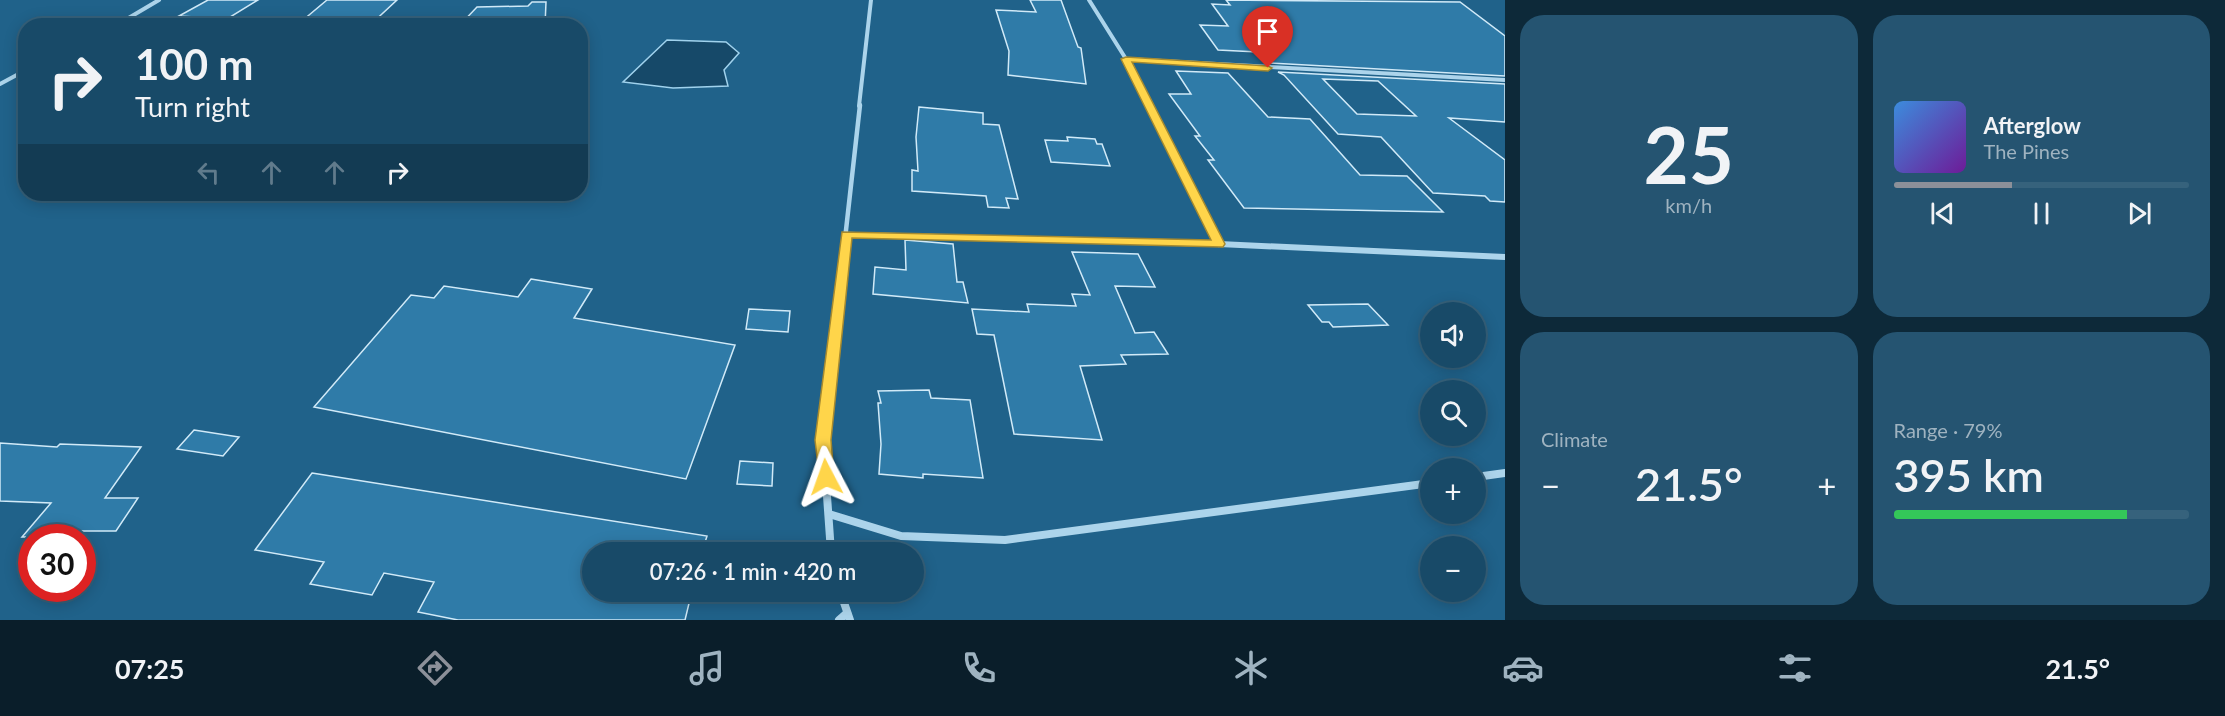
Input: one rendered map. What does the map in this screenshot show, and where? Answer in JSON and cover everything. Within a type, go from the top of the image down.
[{"type":"street","points":[[129,18],[159,0]]},
{"type":"street","points":[[830,542],[823,440],[871,0]]},
{"type":"street","points":[[1089,0],[1126,59],[1219,244]]},
{"type":"street","points":[[1126,59],[1505,80]]},
{"type":"street","points":[[0,84],[18,74]]},
{"type":"street","points":[[846,234],[1219,244],[1505,257]]},
{"type":"street","points":[[1486,476],[1505,473]]},
{"type":"street","points":[[829,514],[901,536],[1005,540],[1420,484]]},
{"type":"street","points":[[842,602],[845,618]]},
{"type":"water","points":[[667,40],[726,42],[739,53],[724,70],[728,86],[673,88],[623,82]]},
{"type":"building","points":[[208,0],[258,0],[229,18],[179,16]]},
{"type":"building","points":[[327,0],[397,0],[378,18],[306,18]]},
{"type":"building","points":[[1030,0],[1061,0],[1078,47],[1081,48],[1086,84],[1008,75],[1009,51],[996,10],[1036,12]]},
{"type":"building","points":[[1226,0],[1460,2],[1505,36],[1505,76],[1269,63],[1258,52],[1218,50],[1200,25],[1228,26],[1212,4],[1230,5]]},
{"type":"building","points":[[532,2],[546,2],[545,18],[467,18],[477,7],[528,6]]},
{"type":"building","points":[[1176,71],[1228,73],[1268,117],[1310,119],[1360,175],[1407,176],[1443,212],[1244,208],[1208,160],[1214,160],[1195,136],[1200,136],[1169,94],[1191,94]]},
{"type":"building","points":[[1278,72],[1505,84],[1505,122],[1449,118],[1505,160],[1505,202],[1490,201],[1485,196],[1433,193],[1381,137],[1338,134],[1284,75]],"holes":[[[1323,79],[1378,81],[1416,116],[1357,114]]]},
{"type":"building","points":[[919,107],[983,113],[983,124],[999,125],[1018,199],[1006,198],[1009,208],[988,207],[986,196],[912,191],[912,170],[918,171],[916,137]]},
{"type":"building","points":[[1067,137],[1095,139],[1097,144],[1102,144],[1110,166],[1051,162],[1045,140],[1068,141]]},
{"type":"building","points":[[905,240],[953,244],[957,282],[963,282],[968,303],[873,294],[875,267],[906,270]]},
{"type":"building","points":[[1072,252],[1138,254],[1155,287],[1115,286],[1135,333],[1154,332],[1168,354],[1121,355],[1126,364],[1080,366],[1102,440],[1014,434],[994,335],[977,334],[972,309],[1029,312],[1027,304],[1076,306],[1072,294],[1090,295]]},
{"type":"building","points":[[531,279],[592,289],[574,318],[735,345],[686,479],[314,407],[411,295],[434,298],[444,286],[518,297]]},
{"type":"building","points":[[1368,304],[1388,325],[1333,327],[1329,322],[1322,322],[1308,305]]},
{"type":"building","points":[[749,309],[790,311],[788,332],[746,329]]},
{"type":"building","points":[[929,390],[931,398],[970,400],[983,478],[923,474],[923,478],[879,474],[881,444],[878,403],[881,403],[878,391]]},
{"type":"building","points":[[194,430],[239,437],[223,456],[177,449]]},
{"type":"building","points":[[0,443],[57,447],[60,444],[141,447],[105,498],[138,498],[116,531],[96,531],[96,524],[33,524],[51,503],[0,501]]},
{"type":"building","points":[[740,461],[773,463],[772,486],[737,484]]},
{"type":"building","points":[[312,473],[707,536],[705,542],[582,542],[582,602],[689,602],[685,620],[458,620],[418,612],[434,582],[384,573],[372,595],[310,584],[324,562],[255,550]]},
{"type":"route","points":[[826,477],[823,440],[846,234],[1219,244],[1126,59],[1268,68]]}]
